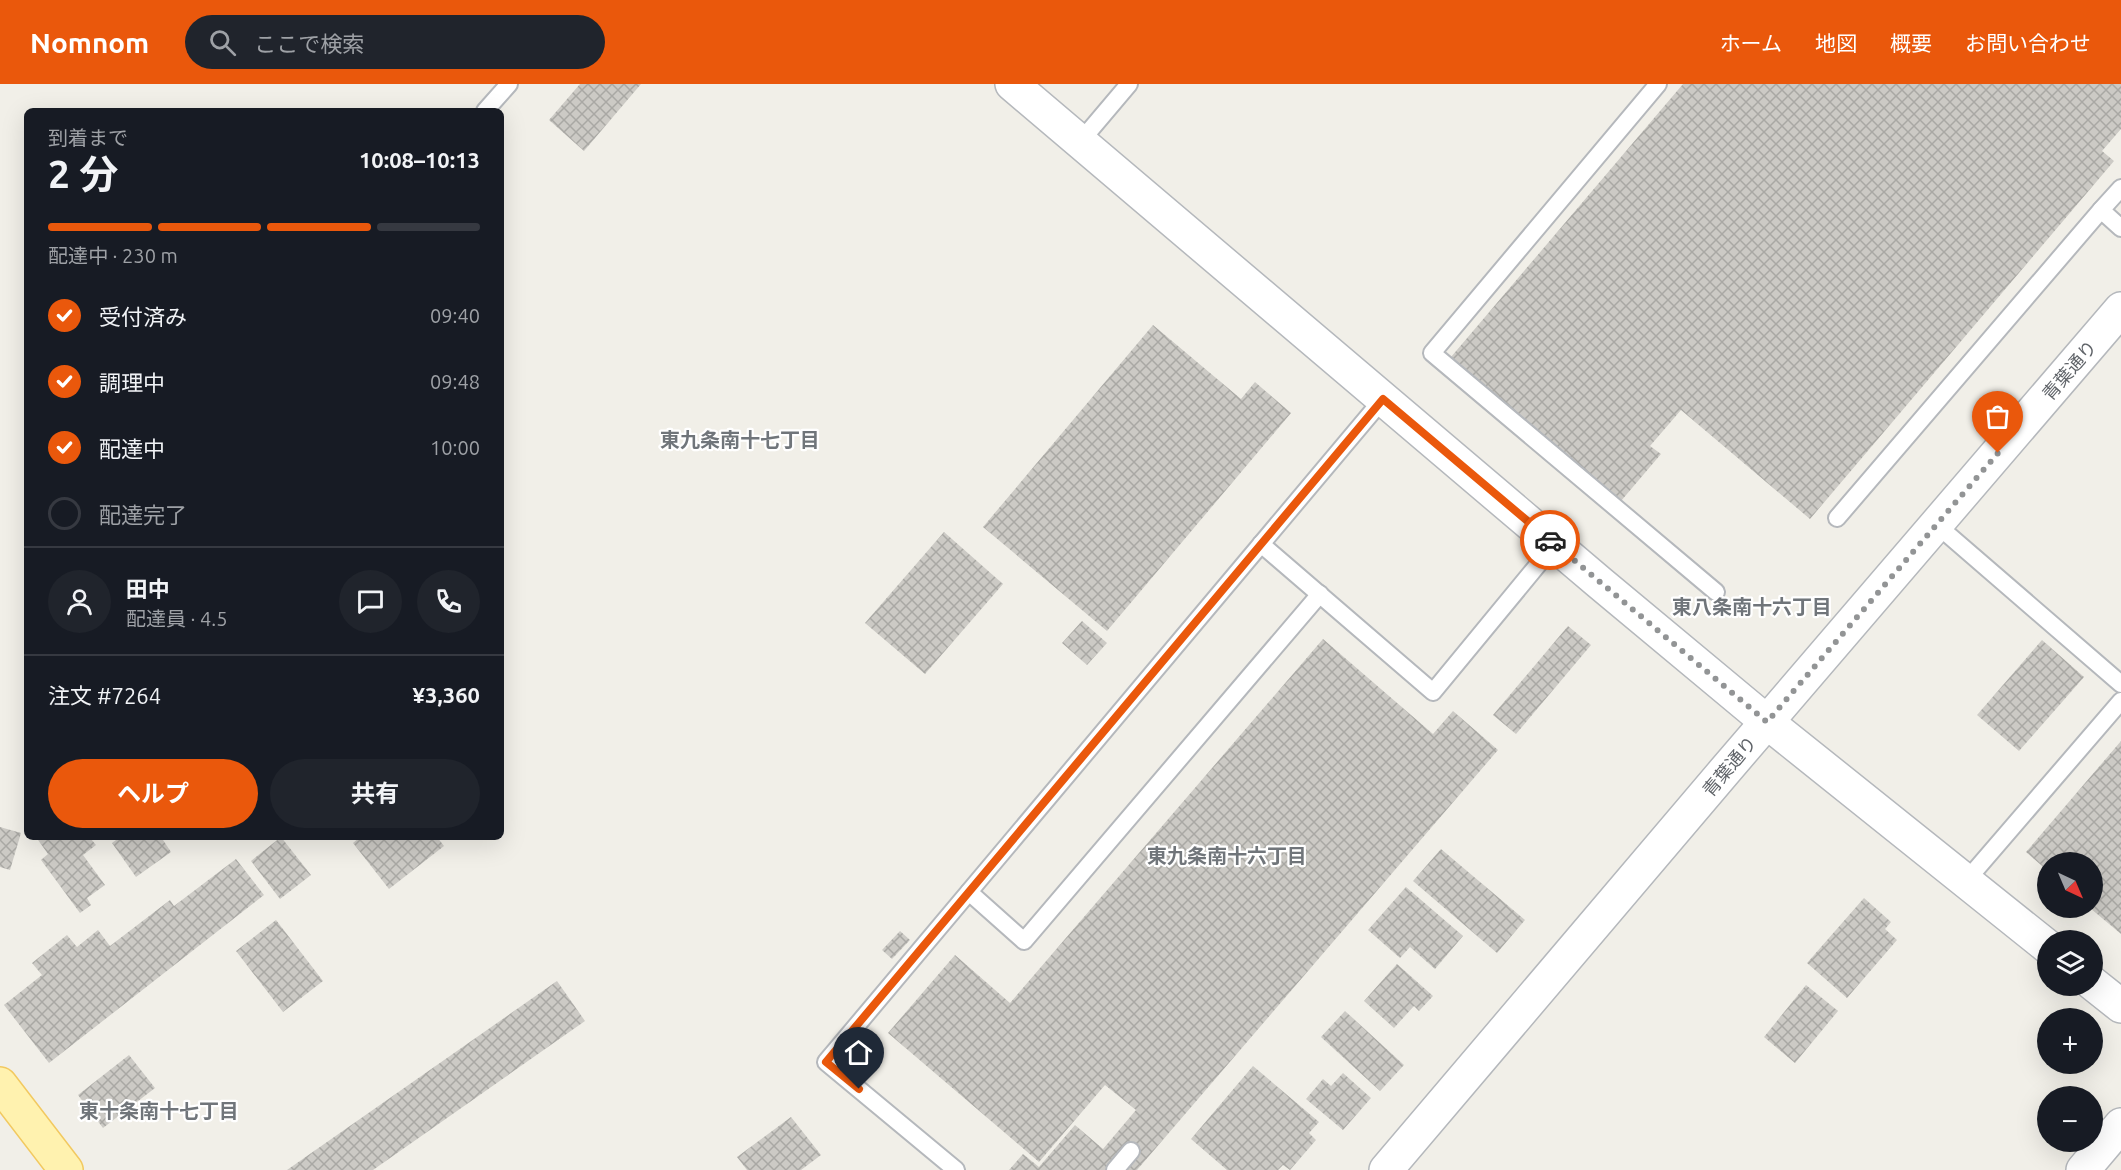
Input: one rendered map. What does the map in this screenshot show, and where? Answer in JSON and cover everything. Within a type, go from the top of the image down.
[{"type":"main road","points":[[0,1084],[66,1170]]},
{"type":"street","points":[[1012,84],[1767,722],[2037,938]]},
{"type":"street","name":"青葉通り","points":[[1386,1170],[2121,309]]},
{"type":"street","points":[[2103,992],[2121,1006]]},
{"type":"street","points":[[2083,1170],[2121,1125]]},
{"type":"lane","points":[[488,108],[509,84]]},
{"type":"lane","points":[[1080,142],[1129,84]]},
{"type":"lane","points":[[1658,84],[1432,353],[1716,592]]},
{"type":"lane","points":[[1837,519],[2121,188]]},
{"type":"lane","points":[[2101,210],[2121,228]]},
{"type":"lane","points":[[956,1170],[826,1062],[1383,399]]},
{"type":"lane","points":[[1936,525],[2121,684]]},
{"type":"lane","points":[[1262,544],[1434,692],[1555,544]]},
{"type":"lane","points":[[969,892],[1024,941],[1320,594]]},
{"type":"lane","points":[[1966,881],[2121,701]]},
{"type":"lane","points":[[1115,1170],[1131,1151]]},
{"type":"building","points":[[580,84],[641,84],[584,151],[549,120]]},
{"type":"building","points":[[1683,84],[2121,84],[2121,129],[2102,151],[2114,161],[1810,519],[1681,410],[1650,446],[1661,454],[1621,501],[1451,357]]},
{"type":"building","points":[[1153,325],[1241,399],[1255,382],[1291,413],[1107,631],[983,527]]},
{"type":"building","points":[[944,532],[1003,584],[925,674],[865,623]]},
{"type":"building","points":[[1082,621],[1107,643],[1087,665],[1062,643]]},
{"type":"building","points":[[1568,626],[1591,645],[1516,734],[1493,715]]},
{"type":"building","points":[[1323,639],[1433,734],[1453,711],[1498,750],[1137,1170],[1009,1170],[1023,1154],[1039,1167],[1075,1125],[1103,1149],[1136,1110],[1105,1085],[1039,1162],[888,1033],[955,955],[1010,1003]]},
{"type":"building","points":[[2042,640],[2084,677],[2019,751],[1977,715]]},
{"type":"building","points":[[2121,741],[2121,934],[2102,918],[2103,852],[2037,852],[2037,862],[2026,852]]},
{"type":"building","points":[[0,827],[21,833],[10,870],[0,867]]},
{"type":"building","points":[[38,840],[92,840],[96,845],[83,855],[105,885],[87,898],[91,905],[80,913],[41,860],[48,854]]},
{"type":"building","points":[[116,840],[163,840],[171,852],[136,877],[112,843]]},
{"type":"building","points":[[277,840],[283,840],[311,875],[280,899],[251,861]]},
{"type":"building","points":[[356,840],[439,840],[444,846],[389,889],[353,843]]},
{"type":"building","points":[[1441,849],[1525,920],[1497,953],[1413,881]]},
{"type":"building","points":[[236,859],[264,895],[49,1063],[4,1005],[42,975],[32,963],[67,935],[77,947],[98,930],[110,946],[170,900],[174,906]]},
{"type":"building","points":[[1406,887],[1463,936],[1435,969],[1410,947],[1400,958],[1368,930]]},
{"type":"building","points":[[1864,898],[1891,922],[1885,929],[1897,940],[1847,998],[1807,963]]},
{"type":"building","points":[[276,920],[323,981],[283,1012],[236,951]]},
{"type":"building","points":[[900,931],[910,940],[892,959],[882,950]]},
{"type":"building","points":[[1397,964],[1433,996],[1419,1011],[1414,1006],[1394,1028],[1364,1001]]},
{"type":"building","points":[[557,981],[585,1021],[373,1170],[287,1170]]},
{"type":"building","points":[[1806,985],[1838,1011],[1795,1063],[1764,1037]]},
{"type":"building","points":[[1345,1011],[1404,1065],[1380,1091],[1321,1037]]},
{"type":"building","points":[[129,1055],[155,1088],[103,1128],[78,1095]]},
{"type":"building","points":[[1253,1066],[1319,1122],[1309,1133],[1316,1140],[1290,1170],[1283,1165],[1278,1170],[1227,1170],[1191,1139]]},
{"type":"building","points":[[1343,1073],[1371,1098],[1343,1130],[1306,1099],[1323,1079],[1331,1086]]},
{"type":"building","points":[[791,1117],[821,1155],[801,1170],[747,1170],[737,1157]]},
{"type":"way so far","points":[[1550,540],[1767,722],[1998,453]]},
{"type":"district","name":"東九条南十七丁目","points":[[740,439]]},
{"type":"district","name":"東八条南十六丁目","points":[[1752,606]]},
{"type":"district","name":"東九条南十六丁目","points":[[1227,855]]},
{"type":"district","name":"東十条南十七丁目","points":[[159,1110]]},
{"type":"route","points":[[859,1089],[826,1062],[1383,399],[1550,540]]}]
